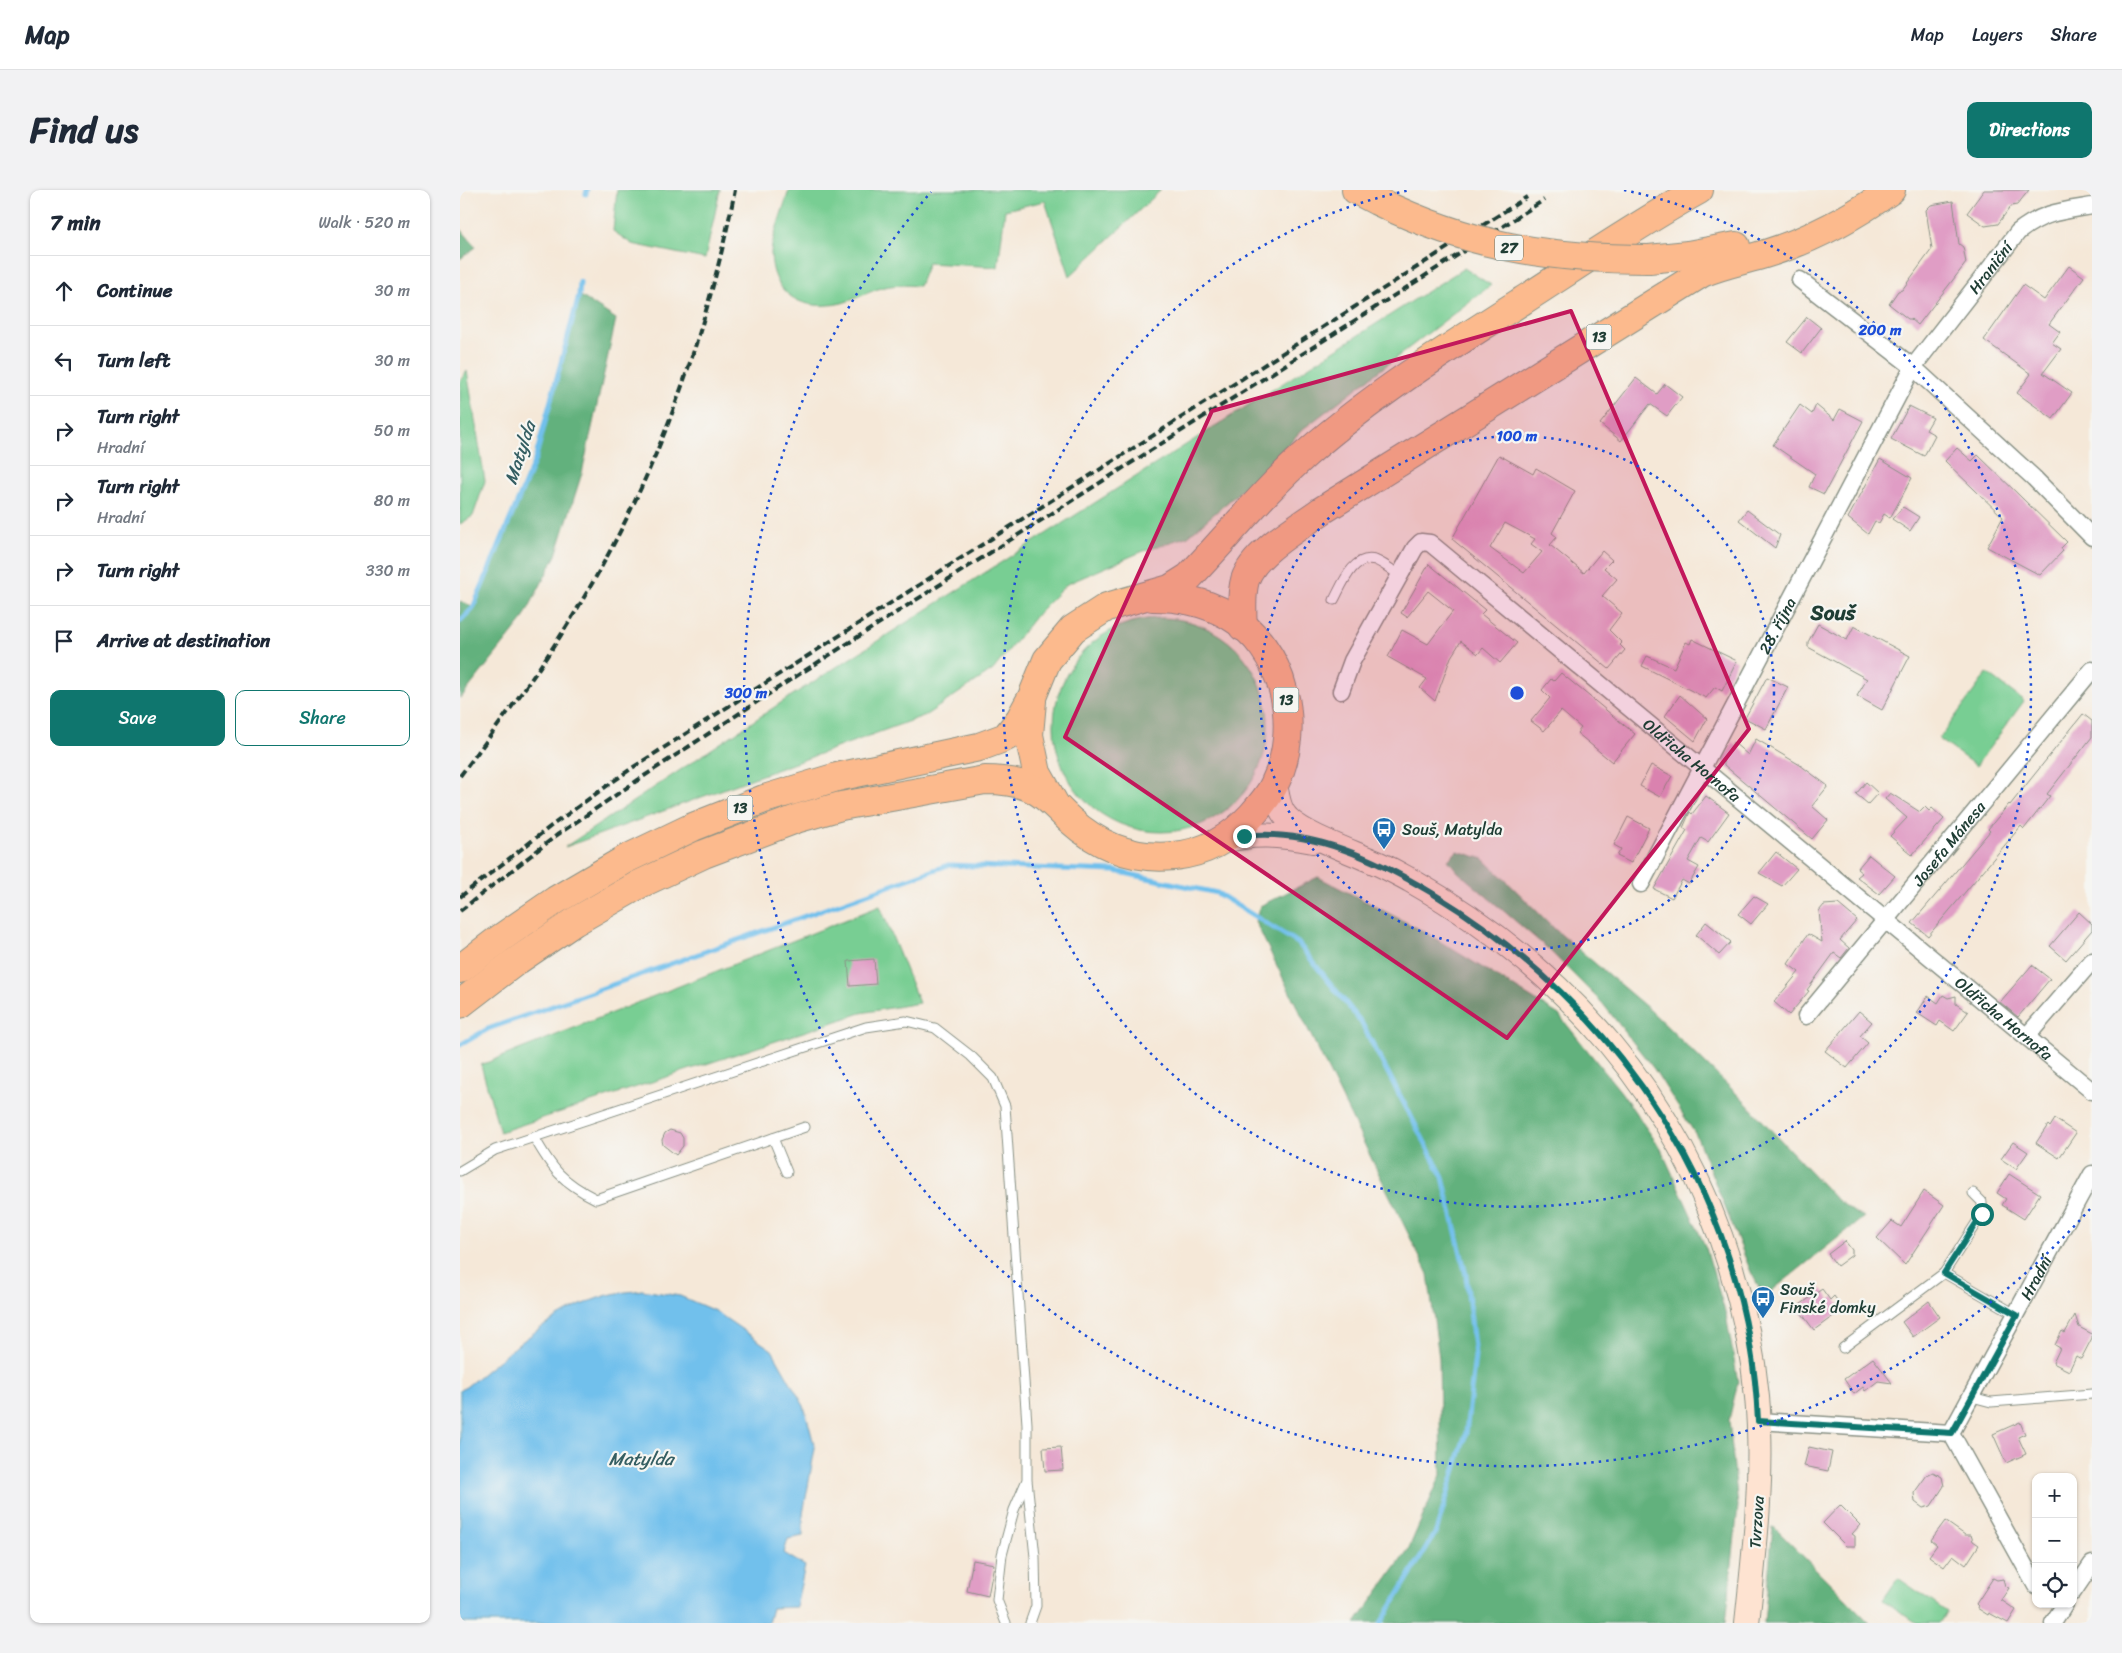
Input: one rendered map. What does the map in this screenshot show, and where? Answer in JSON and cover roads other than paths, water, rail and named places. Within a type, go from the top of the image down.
[{"type":"highway","name":"13","points":[[460,969],[556,900],[626,859],[684,831],[764,799],[838,777],[979,748],[1006,737],[1020,719],[1032,697],[1047,660],[1073,629],[1106,608],[1170,589],[1189,577],[1287,472],[1367,406],[1456,343],[1644,222],[1699,190]]},
{"type":"highway","name":"27","points":[[1367,195],[1432,225],[1504,247],[1576,257],[1649,259],[1688,256],[1751,243],[1816,222],[1882,190]]},
{"type":"highway","name":"13","points":[[460,1004],[514,962],[574,922],[640,884],[704,854],[799,818],[841,806],[985,780],[1009,780],[1031,788],[1056,806],[1085,832],[1118,850],[1136,855],[1175,856],[1210,847],[1220,842],[1245,823],[1266,798],[1275,784],[1288,741],[1288,709],[1279,677],[1268,656],[1254,637],[1243,627],[1244,582],[1250,570],[1272,547],[1321,511],[1691,280],[1713,268],[1767,253],[1816,235],[1848,218],[1891,190]]},
{"type":"highway","points":[[1145,597],[1179,597],[1206,605],[1228,616],[1243,627]]},
{"type":"highway","points":[[1032,697],[1029,735],[1037,773],[1056,806]]},
{"type":"street","name":"Hraniční","points":[[1913,367],[2018,232],[2046,214],[2092,206]]},
{"type":"street","points":[[1800,280],[1913,367],[2034,478],[2092,537]]},
{"type":"street","name":"28. října","points":[[1641,884],[1913,367]]},
{"type":"street","name":"Oldřicha Hornofa","points":[[1341,690],[1352,661],[1399,575],[1418,544],[1426,541],[1430,543],[2092,1091]]},
{"type":"street","name":"Josefa Mánesa","points":[[1806,1016],[1885,918],[2092,670]]},
{"type":"street","points":[[1275,784],[1280,807],[1288,819],[1332,845]]},
{"type":"street","points":[[1220,842],[1235,837],[1270,834],[1332,845]]},
{"type":"street","name":"Tvrzova","points":[[1332,845],[1373,861],[1408,879],[1458,909],[1559,990],[1630,1068],[1658,1108],[1681,1148],[1703,1191],[1718,1228],[1746,1323],[1757,1396],[1760,1450],[1756,1535],[1746,1623]]},
{"type":"street","points":[[2027,1036],[2092,961]]},
{"type":"street","name":"Hradní","points":[[1952,1433],[2092,1174]]},
{"type":"street","points":[[1758,1421],[1952,1433],[2032,1579]]},
{"type":"street","points":[[2077,1586],[2092,1564]]},
{"type":"street","points":[[2053,1623],[2059,1608]]},
{"type":"lane","points":[[1334,600],[1352,570],[1363,561],[1376,560],[1399,575]]},
{"type":"lane","points":[[460,1171],[495,1150],[866,1027],[906,1022],[935,1028],[971,1056],[992,1078],[1005,1106],[1027,1424],[1027,1480],[1035,1557],[1036,1606],[1030,1623]]},
{"type":"lane","points":[[534,1137],[550,1164],[573,1187],[596,1199],[805,1127]]},
{"type":"lane","points":[[773,1138],[788,1172]]},
{"type":"lane","points":[[1843,1348],[1944,1273],[1982,1214],[1982,1202],[1973,1193]]},
{"type":"lane","points":[[1944,1273],[2017,1315]]},
{"type":"lane","points":[[1972,1397],[1991,1402],[2092,1394]]},
{"type":"lane","points":[[1006,1623],[997,1600],[1002,1555],[1014,1510],[1027,1480]]},
{"type":"water","name":"Matylda","points":[[642,1290],[680,1296],[715,1311],[772,1350],[804,1406],[815,1448],[803,1514],[803,1536],[788,1539],[784,1553],[805,1566],[796,1607],[772,1608],[768,1623],[460,1623],[460,1390],[532,1334],[568,1311],[608,1295]]},
{"type":"waterway","name":"Matylda","points":[[586,194],[587,190]]},
{"type":"waterway","name":"Matylda","points":[[460,621],[473,608],[535,460],[579,295],[580,282]]},
{"type":"waterway","points":[[460,1045],[488,1029],[948,865],[1115,871],[1217,893],[1298,943],[1361,1022],[1443,1177],[1466,1275],[1475,1356],[1466,1433],[1436,1532],[1381,1623]]},
{"type":"railway","points":[[460,776],[555,645],[610,551],[634,502],[657,452],[677,401],[694,349],[724,243],[735,190]]},
{"type":"railway","points":[[460,897],[551,826],[632,768],[1527,197]]},
{"type":"railway","points":[[460,911],[557,835],[784,684],[1544,200]]},
{"type":"place","name":"Souš, Matylda","points":[[1384,850]]},
{"type":"place","name":"Souš, Finské domky","points":[[1763,1319]]},
{"type":"district","name":"Souš","points":[[1833,613]]}]
